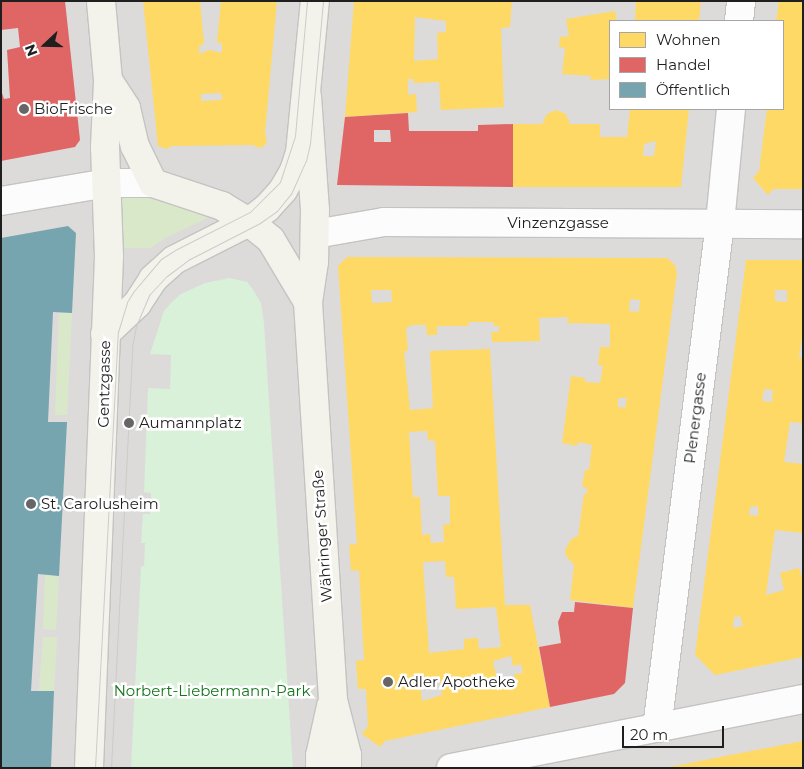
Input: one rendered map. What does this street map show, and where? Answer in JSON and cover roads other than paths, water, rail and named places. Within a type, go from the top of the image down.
[{"type":"main road","name":"Gentzgasse","points":[[89,768],[109,256],[105,147],[108,80],[101,1]]},
{"type":"main road","name":"Währinger Straße","points":[[308,302],[271,240],[249,222],[279,197],[294,171],[300,153],[315,1]]},
{"type":"main road","points":[[108,80],[126,108],[135,146],[153,183],[222,206],[249,222]]},
{"type":"main road","name":"Währinger Straße","points":[[307,96],[315,234],[308,302],[333,700],[346,755],[347,768]]},
{"type":"main road","points":[[105,334],[136,304],[153,279],[174,260],[249,222]]},
{"type":"main road","points":[[320,768],[320,756],[333,700]]},
{"type":"street","points":[[739,20],[741,1]]},
{"type":"street","name":"Plenergasse","points":[[657,728],[720,223],[731,110]]},
{"type":"street","points":[[1,201],[107,183],[153,183]]},
{"type":"street","name":"Vinzenzgasse","points":[[315,234],[384,222],[803,224]]},
{"type":"street","points":[[451,768],[803,699]]},
{"type":"tram line","points":[[95,768],[118,332],[127,302],[161,259],[250,212],[280,182],[295,136],[307,1]]},
{"type":"tram line","points":[[111,768],[132,347],[136,326],[149,295],[167,276],[188,260],[260,223],[277,211],[291,194],[306,161],[310,144],[323,1]]},
{"type":"place","name":"BioFrische","points":[[24,109]]},
{"type":"place","name":"Aumannplatz","points":[[129,423]]},
{"type":"place","name":"St. Carolusheim","points":[[31,504]]},
{"type":"place","name":"Adler Apotheke","points":[[388,682]]},
{"type":"park label","name":"Norbert-Liebermann-Park","points":[[212,691]]}]
